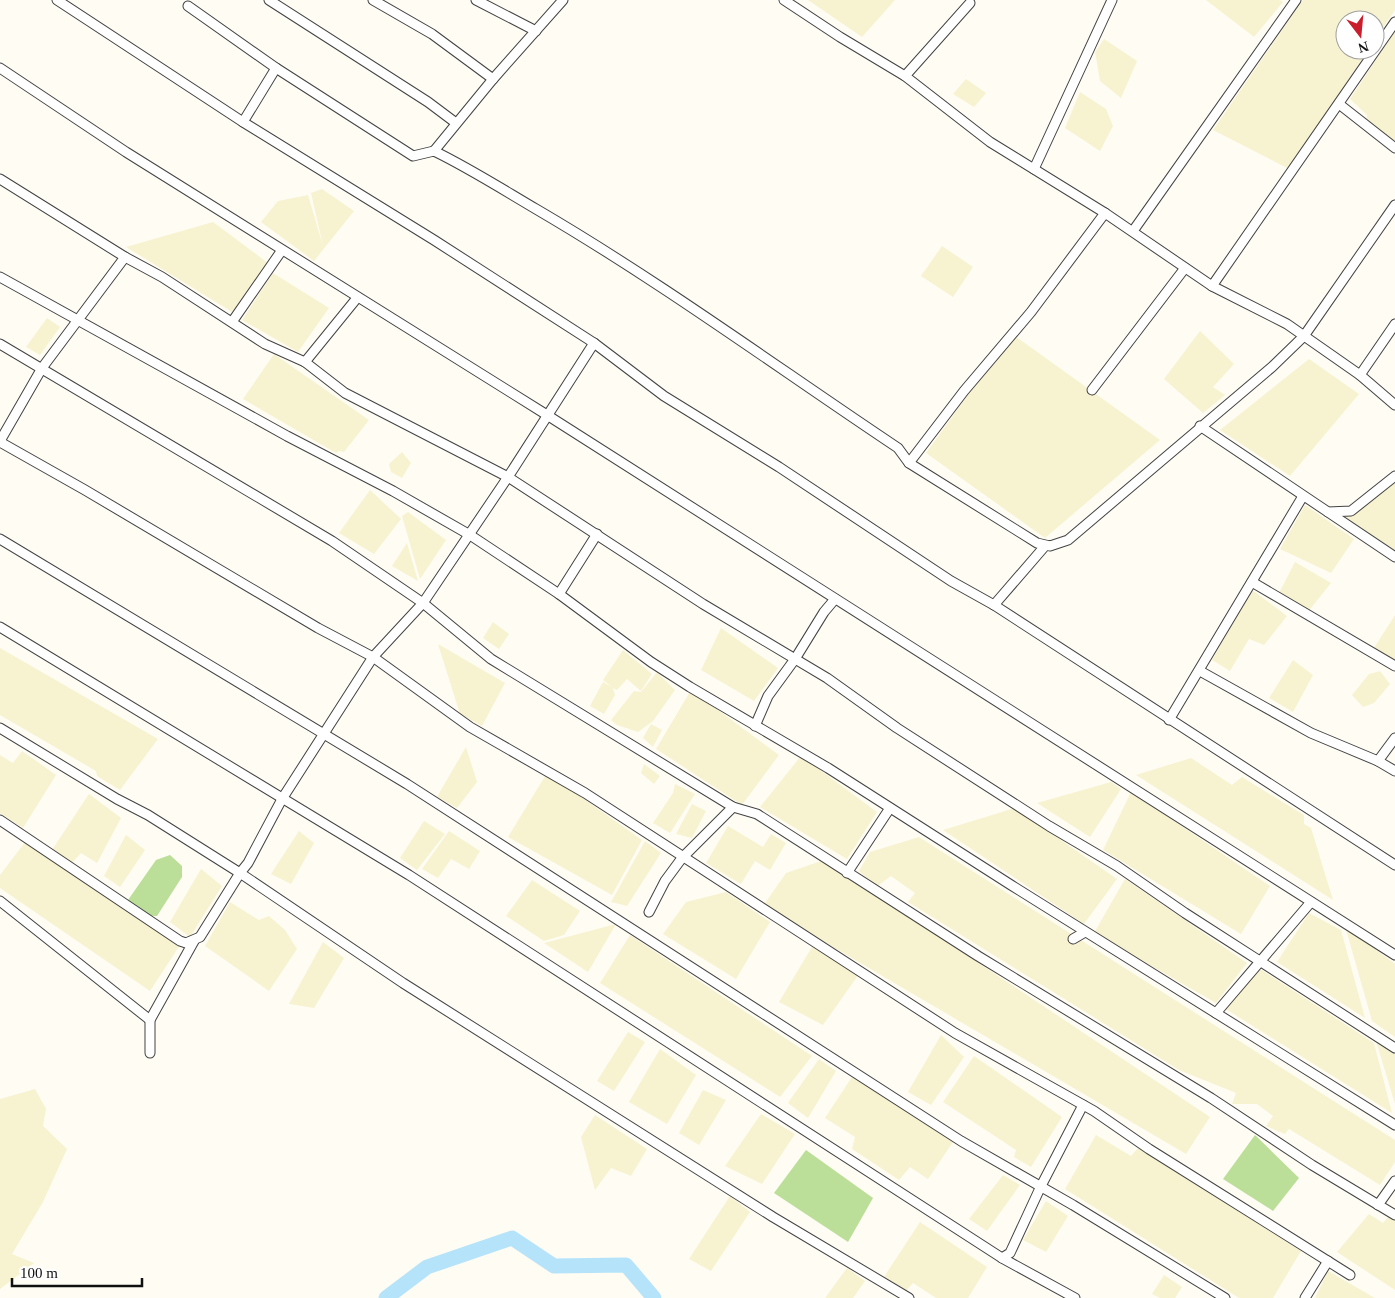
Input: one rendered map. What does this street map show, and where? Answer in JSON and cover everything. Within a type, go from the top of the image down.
[{"type":"street","points":[[57,0],[243,122],[426,235],[594,344],[664,396],[779,467],[951,581],[994,605],[1395,865]]},
{"type":"street","points":[[269,0],[428,102],[456,123]]},
{"type":"street","points":[[373,0],[432,34],[493,79]]},
{"type":"street","points":[[476,0],[536,31]]},
{"type":"street","points":[[187,3],[276,68],[413,156],[434,151],[493,79],[563,0]]},
{"type":"street","points":[[784,0],[840,37],[905,76],[990,142],[1133,231],[1212,286],[1287,324],[1360,375],[1395,405]]},
{"type":"street","points":[[1034,170],[1112,0]]},
{"type":"street","points":[[1133,231],[1296,0]]},
{"type":"street","points":[[905,76],[970,3]]},
{"type":"street","points":[[1212,286],[1340,104],[1395,22]]},
{"type":"street","points":[[0,68],[126,152],[547,415],[1395,955]]},
{"type":"street","points":[[243,122],[276,68]]},
{"type":"street","points":[[1340,104],[1395,148]]},
{"type":"street","points":[[434,151],[576,232],[682,300],[792,378],[898,448],[909,463],[1045,546]]},
{"type":"street","points":[[0,179],[125,258],[162,277],[265,344],[305,362],[352,397],[508,477],[703,604],[795,659],[1049,826],[1117,866],[1259,961],[1395,1048]]},
{"type":"street","points":[[994,605],[1045,546],[1068,540],[1272,366],[1304,336],[1395,205]]},
{"type":"street","points":[[909,463],[964,391],[1031,312],[1105,213]]},
{"type":"street","points":[[232,322],[282,250]]},
{"type":"street","points":[[125,258],[42,368],[0,442],[301,618],[373,657],[470,727],[585,793],[682,858],[955,1033],[1084,1105],[1149,1149],[1350,1275]]},
{"type":"street","points":[[1092,390],[1185,268]]},
{"type":"street","points":[[0,277],[287,436],[394,491],[470,535],[559,594],[651,662],[828,768],[1085,932],[1395,1125]]},
{"type":"street","points":[[305,362],[357,298]]},
{"type":"street","points":[[1360,375],[1395,324]]},
{"type":"street","points":[[0,344],[332,541],[423,603],[491,658],[732,807],[757,814],[978,956],[1210,1098],[1312,1165],[1395,1214]]},
{"type":"street","points":[[150,1053],[150,1020],[194,941],[200,937],[248,863],[282,799],[322,734],[373,657],[423,603],[470,535],[594,344]]},
{"type":"street","points":[[1200,426],[1395,557]]},
{"type":"street","points":[[1328,512],[1351,511],[1395,476]]},
{"type":"street","points":[[1169,720],[1303,496]]},
{"type":"street","points":[[559,594],[597,534]]},
{"type":"street","points":[[0,539],[407,784],[961,1141],[1041,1186],[1225,1298]]},
{"type":"street","points":[[1252,582],[1395,666]]},
{"type":"street","points":[[755,726],[768,696],[795,659],[824,612],[835,599]]},
{"type":"street","points":[[0,627],[150,716],[282,799],[409,875],[1002,1258],[1074,1298]]},
{"type":"street","points":[[1200,671],[1311,733],[1378,761],[1395,771]]},
{"type":"street","points":[[0,728],[117,799],[148,815],[240,873],[403,983],[764,1211],[909,1298]]},
{"type":"street","points":[[1378,761],[1395,738]]},
{"type":"street","points":[[649,912],[665,881],[682,858],[732,807]]},
{"type":"street","points":[[847,873],[890,808]]},
{"type":"street","points":[[0,820],[180,941],[194,941]]},
{"type":"street","points":[[0,901],[150,1020]]},
{"type":"street","points":[[1216,1013],[1311,902]]},
{"type":"street","points":[[1073,939],[1085,932]]},
{"type":"street","points":[[1002,1258],[1010,1253],[1041,1186],[1084,1105]]},
{"type":"street","points":[[1378,1205],[1395,1181]]},
{"type":"street","points":[[1305,1298],[1328,1261]]},
{"type":"shaded area","points":[[808,0],[895,0],[862,37]]},
{"type":"shaded area","points":[[1206,0],[1280,0],[1283,2],[1254,37]]},
{"type":"shaded area","points":[[1303,0],[1395,0],[1395,10],[1385,25],[1385,10],[1335,10],[1335,60],[1361,60],[1289,169],[1213,130]]},
{"type":"shaded area","points":[[1395,31],[1395,145],[1366,122],[1367,115],[1350,99],[1376,60],[1385,60],[1385,46]]},
{"type":"shaded area","points":[[1104,39],[1137,61],[1121,98],[1100,81],[1095,52]]},
{"type":"shaded area","points":[[966,79],[986,93],[974,107],[953,94]]},
{"type":"shaded area","points":[[1080,92],[1106,109],[1113,126],[1100,151],[1065,128]]},
{"type":"shaded area","points":[[322,189],[354,211],[314,261],[261,222],[278,201],[308,195],[323,246],[311,193]]},
{"type":"shaded area","points":[[213,222],[268,263],[232,312],[126,247]]},
{"type":"shaded area","points":[[942,246],[973,267],[953,297],[921,276]]},
{"type":"shaded area","points":[[273,273],[329,308],[298,352],[242,320]]},
{"type":"shaded area","points":[[47,318],[60,327],[40,355],[26,347]]},
{"type":"shaded area","points":[[1200,331],[1234,364],[1213,387],[1225,395],[1203,413],[1164,379]]},
{"type":"shaded area","points":[[1012,334],[1160,440],[1045,538],[926,453]]},
{"type":"shaded area","points":[[274,354],[369,420],[344,452],[339,451],[336,453],[243,399]]},
{"type":"shaded area","points":[[1309,359],[1359,394],[1290,476],[1220,430]]},
{"type":"shaded area","points":[[402,452],[411,463],[402,478],[391,472],[389,464]]},
{"type":"shaded area","points":[[1395,480],[1395,550],[1345,518]]},
{"type":"shaded area","points":[[370,490],[401,519],[374,554],[339,533]]},
{"type":"shaded area","points":[[1305,505],[1354,539],[1331,573],[1280,549]]},
{"type":"shaded area","points":[[408,512],[446,540],[420,579],[402,516]]},
{"type":"shaded area","points":[[407,543],[418,581],[392,566]]},
{"type":"shaded area","points":[[1295,562],[1331,583],[1307,613],[1278,595]]},
{"type":"shaded area","points":[[1252,590],[1287,616],[1264,645],[1249,639],[1230,671],[1212,660]]},
{"type":"shaded area","points":[[1395,615],[1395,663],[1374,648]]},
{"type":"shaded area","points":[[493,622],[509,634],[499,649],[483,638]]},
{"type":"shaded area","points":[[721,628],[778,668],[754,701],[701,670]]},
{"type":"shaded area","points":[[438,644],[505,683],[482,726],[460,714]]},
{"type":"shaded area","points":[[0,648],[158,739],[120,790],[97,776],[96,771],[0,715]]},
{"type":"shaded area","points":[[623,650],[652,674],[641,691],[627,679],[617,690],[613,688],[615,695],[604,714],[590,706],[603,682],[612,687],[603,680]]},
{"type":"shaded area","points":[[1293,660],[1313,675],[1293,712],[1269,698]]},
{"type":"shaded area","points":[[1380,671],[1390,684],[1374,703],[1363,707],[1352,695],[1369,674]]},
{"type":"shaded area","points":[[657,672],[675,690],[653,721],[638,732],[617,725],[611,720],[634,691],[641,692]]},
{"type":"shaded area","points":[[691,690],[779,755],[742,805],[656,749]]},
{"type":"shaded area","points":[[651,724],[662,730],[653,747],[643,738]]},
{"type":"shaded area","points":[[466,747],[477,782],[457,808],[437,797]]},
{"type":"shaded area","points":[[22,751],[56,775],[23,828],[0,813],[0,755],[13,763]]},
{"type":"shaded area","points":[[801,756],[877,812],[847,859],[760,807]]},
{"type":"shaded area","points":[[1191,758],[1232,785],[1242,777],[1304,815],[1304,824],[1311,828],[1333,900],[1136,775]]},
{"type":"shaded area","points":[[644,764],[660,776],[654,784],[641,773]]},
{"type":"shaded area","points":[[547,773],[642,840],[612,895],[508,837]]},
{"type":"shaded area","points":[[1111,782],[1121,789],[1090,837],[1037,803]]},
{"type":"shaded area","points":[[675,784],[695,794],[670,833],[653,823],[673,793]]},
{"type":"shaded area","points":[[1131,792],[1270,886],[1241,934],[1103,850]]},
{"type":"shaded area","points":[[89,794],[121,818],[97,863],[81,853],[71,864],[52,850]]},
{"type":"shaded area","points":[[692,804],[706,811],[692,838],[676,834]]},
{"type":"shaded area","points":[[1015,808],[1117,879],[1084,924],[943,830]]},
{"type":"shaded area","points":[[424,821],[445,834],[417,870],[400,858]]},
{"type":"shaded area","points":[[728,826],[763,847],[771,834],[786,843],[770,870],[755,861],[741,884],[706,863]]},
{"type":"shaded area","points":[[299,831],[314,843],[291,884],[271,874]]},
{"type":"shaded area","points":[[449,831],[480,851],[469,869],[451,859],[438,878],[422,869]]},
{"type":"shaded area","points":[[126,835],[145,850],[120,887],[104,876]]},
{"type":"shaded area","points":[[919,837],[1395,1140],[1395,1162],[1380,1185],[1289,1129],[1285,1134],[1266,1126],[1273,1116],[1257,1104],[1232,1104],[1236,1093],[1179,1070],[908,902],[915,893],[891,876],[876,887],[859,871],[870,852]]},
{"type":"shaded area","points":[[26,841],[180,945],[150,991],[0,888],[0,875]]},
{"type":"shaded area","points":[[645,841],[661,853],[627,906],[611,902]]},
{"type":"shaded area","points":[[824,860],[1210,1117],[1186,1154],[763,906],[786,873]]},
{"type":"shaded area","points":[[201,869],[222,886],[190,937],[170,922]]},
{"type":"shaded area","points":[[1125,879],[1247,963],[1216,1003],[1094,933]]},
{"type":"shaded area","points":[[532,880],[580,911],[564,935],[544,941],[506,916]]},
{"type":"shaded area","points":[[726,892],[770,922],[736,979],[663,934],[686,902]]},
{"type":"shaded area","points":[[230,902],[259,920],[269,916],[285,930],[297,949],[269,991],[205,946]]},
{"type":"shaded area","points":[[1309,913],[1341,930],[1365,1018],[1277,962]]},
{"type":"shaded area","points":[[616,924],[588,972],[544,943]]},
{"type":"shaded area","points":[[1345,926],[1395,964],[1395,1037],[1372,1021]]},
{"type":"shaded area","points":[[630,935],[812,1056],[780,1097],[600,983]]},
{"type":"shaded area","points":[[323,942],[344,958],[314,1008],[289,1004]]},
{"type":"shaded area","points":[[812,947],[859,974],[823,1025],[779,1002]]},
{"type":"shaded area","points":[[1257,967],[1374,1043],[1392,1113],[1224,1008]]},
{"type":"shaded area","points":[[628,1032],[645,1042],[614,1091],[597,1081]]},
{"type":"shaded area","points":[[941,1035],[964,1057],[931,1105],[908,1092]]},
{"type":"shaded area","points":[[1376,1041],[1395,1054],[1395,1104]]},
{"type":"shaded area","points":[[660,1049],[696,1075],[667,1124],[629,1102]]},
{"type":"shaded area","points":[[974,1056],[1062,1117],[1031,1167],[1014,1157],[1016,1150],[943,1102]]},
{"type":"shaded area","points":[[819,1059],[836,1071],[808,1118],[788,1103]]},
{"type":"shaded area","points":[[852,1077],[953,1142],[928,1179],[910,1167],[899,1180],[852,1149],[855,1137],[825,1118]]},
{"type":"shaded area","points":[[35,1089],[46,1109],[43,1126],[67,1149],[43,1202],[12,1254],[34,1263],[0,1289],[0,1099]]},
{"type":"shaded area","points":[[703,1090],[726,1100],[699,1145],[679,1133]]},
{"type":"shaded area","points":[[761,1114],[795,1134],[762,1184],[725,1166]]},
{"type":"shaded area","points":[[595,1115],[647,1149],[631,1176],[611,1168],[595,1190],[581,1137]]},
{"type":"shaded area","points":[[1096,1135],[1131,1156],[1138,1148],[1301,1251],[1273,1298],[1239,1298],[1065,1189]]},
{"type":"shaded area","points":[[1003,1175],[1020,1185],[987,1231],[969,1219]]},
{"type":"shaded area","points":[[730,1196],[750,1212],[711,1271],[689,1259]]},
{"type":"shaded area","points":[[1046,1201],[1068,1216],[1046,1252],[1023,1240]]},
{"type":"shaded area","points":[[1369,1214],[1383,1223],[1390,1215],[1395,1218],[1395,1290],[1337,1252]]},
{"type":"shaded area","points":[[920,1222],[987,1267],[968,1298],[936,1298],[913,1283],[905,1292],[884,1277]]},
{"type":"shaded area","points":[[847,1268],[865,1281],[853,1298],[825,1298]]},
{"type":"shaded area","points":[[1328,1271],[1375,1298],[1315,1298]]},
{"type":"shaded area","points":[[1164,1275],[1182,1287],[1175,1298],[1160,1298],[1152,1294]]},
{"type":"green space","points":[[170,855],[182,866],[182,877],[157,916],[144,914],[128,900],[156,860]]},
{"type":"green space","points":[[1255,1135],[1299,1178],[1273,1211],[1223,1179]]},
{"type":"green space","points":[[806,1150],[873,1198],[848,1242],[774,1193]]},
{"type":"waterway","points":[[386,1298],[427,1267],[512,1238],[554,1266],[626,1265],[654,1298]]}]
